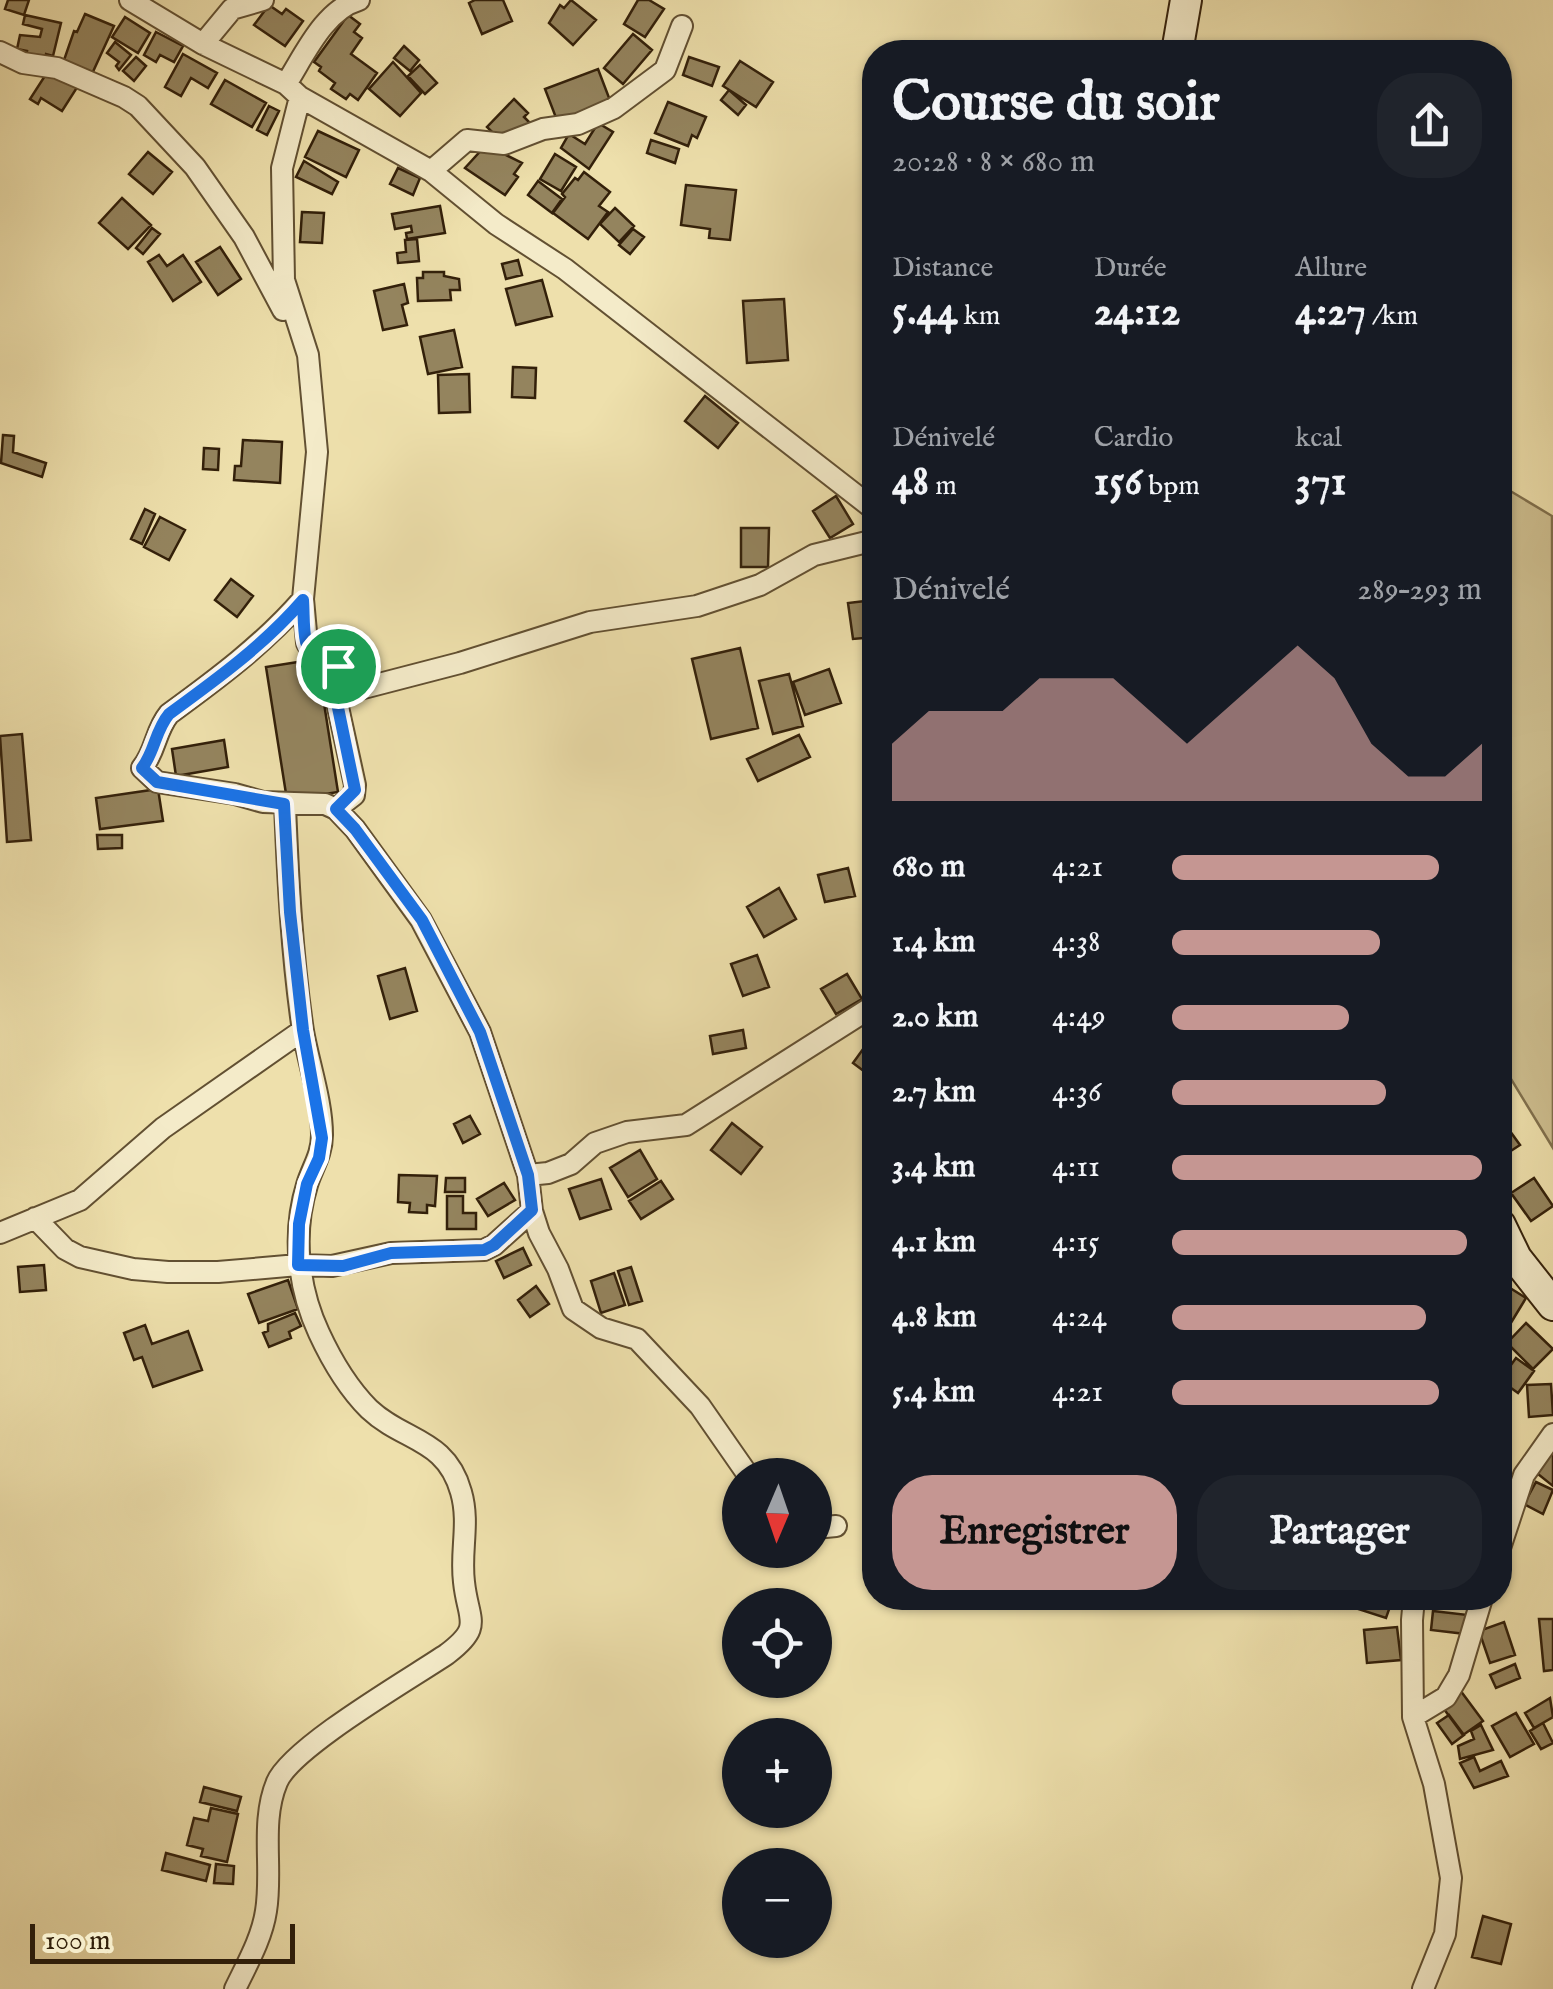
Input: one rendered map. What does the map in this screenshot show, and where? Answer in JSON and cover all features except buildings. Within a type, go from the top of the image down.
[{"type":"street","points":[[130,0],[431,171],[496,224],[565,269],[862,500]]},
{"type":"street","points":[[203,44],[232,9],[263,0]]},
{"type":"street","points":[[336,809],[355,790],[336,698],[341,687],[338,666],[313,653],[306,643],[303,600],[317,452],[308,355],[284,280],[282,168],[293,91],[322,27],[358,0]]},
{"type":"street","points":[[1179,40],[1186,0]]},
{"type":"street","points":[[431,171],[466,140],[504,144],[543,129],[578,124],[614,108],[665,70],[682,26]]},
{"type":"street","points":[[0,52],[24,63],[57,68],[124,96],[152,118],[195,168],[244,237],[308,355]]},
{"type":"street","points":[[341,687],[356,690],[460,663],[590,622],[698,606],[760,585],[814,555],[862,543]]},
{"type":"street","points":[[303,600],[235,666],[169,714],[160,724],[155,752],[142,768],[157,782],[336,809],[355,829],[432,938],[489,1052],[528,1175],[539,1233],[558,1268],[572,1309],[601,1328],[637,1339],[700,1406],[736,1458]]},
{"type":"street","points":[[235,1989],[262,1930],[267,1908],[270,1807],[278,1780],[297,1755],[447,1654],[465,1640],[472,1628],[462,1562],[467,1522],[454,1474],[433,1447],[369,1408],[343,1375],[318,1332],[298,1265],[304,1197],[322,1138],[303,1030],[290,912],[284,804]]},
{"type":"street","points":[[528,1175],[548,1173],[570,1164],[595,1143],[627,1132],[686,1125],[862,1013]]},
{"type":"street","points":[[0,1233],[80,1200],[163,1128],[303,1030]]},
{"type":"street","points":[[35,1218],[66,1249],[80,1257],[132,1268],[218,1272],[298,1265],[343,1266],[391,1253],[484,1250],[532,1210]]},
{"type":"street","points":[[1512,1269],[1553,1305]]},
{"type":"street","points":[[1512,1512],[1524,1475],[1553,1434]]},
{"type":"street","points":[[1414,1610],[1413,1718],[1434,1784],[1450,1878],[1445,1934],[1423,1989]]},
{"type":"street","points":[[1413,1718],[1446,1697],[1459,1675],[1478,1610]]},
{"type":"shaded area","points":[[1512,492],[1552,516],[1553,1148],[1512,1081]]},
{"type":"route","points":[[303,600],[306,643],[313,653],[338,666],[341,687],[336,698],[355,790],[336,809],[355,829],[432,938],[489,1052],[528,1175],[532,1210],[484,1250],[391,1253],[343,1266],[298,1265],[299,1224],[322,1138],[303,1030],[290,912],[284,804],[157,782],[142,768],[155,752],[160,724],[169,714],[235,666],[303,600]]}]
